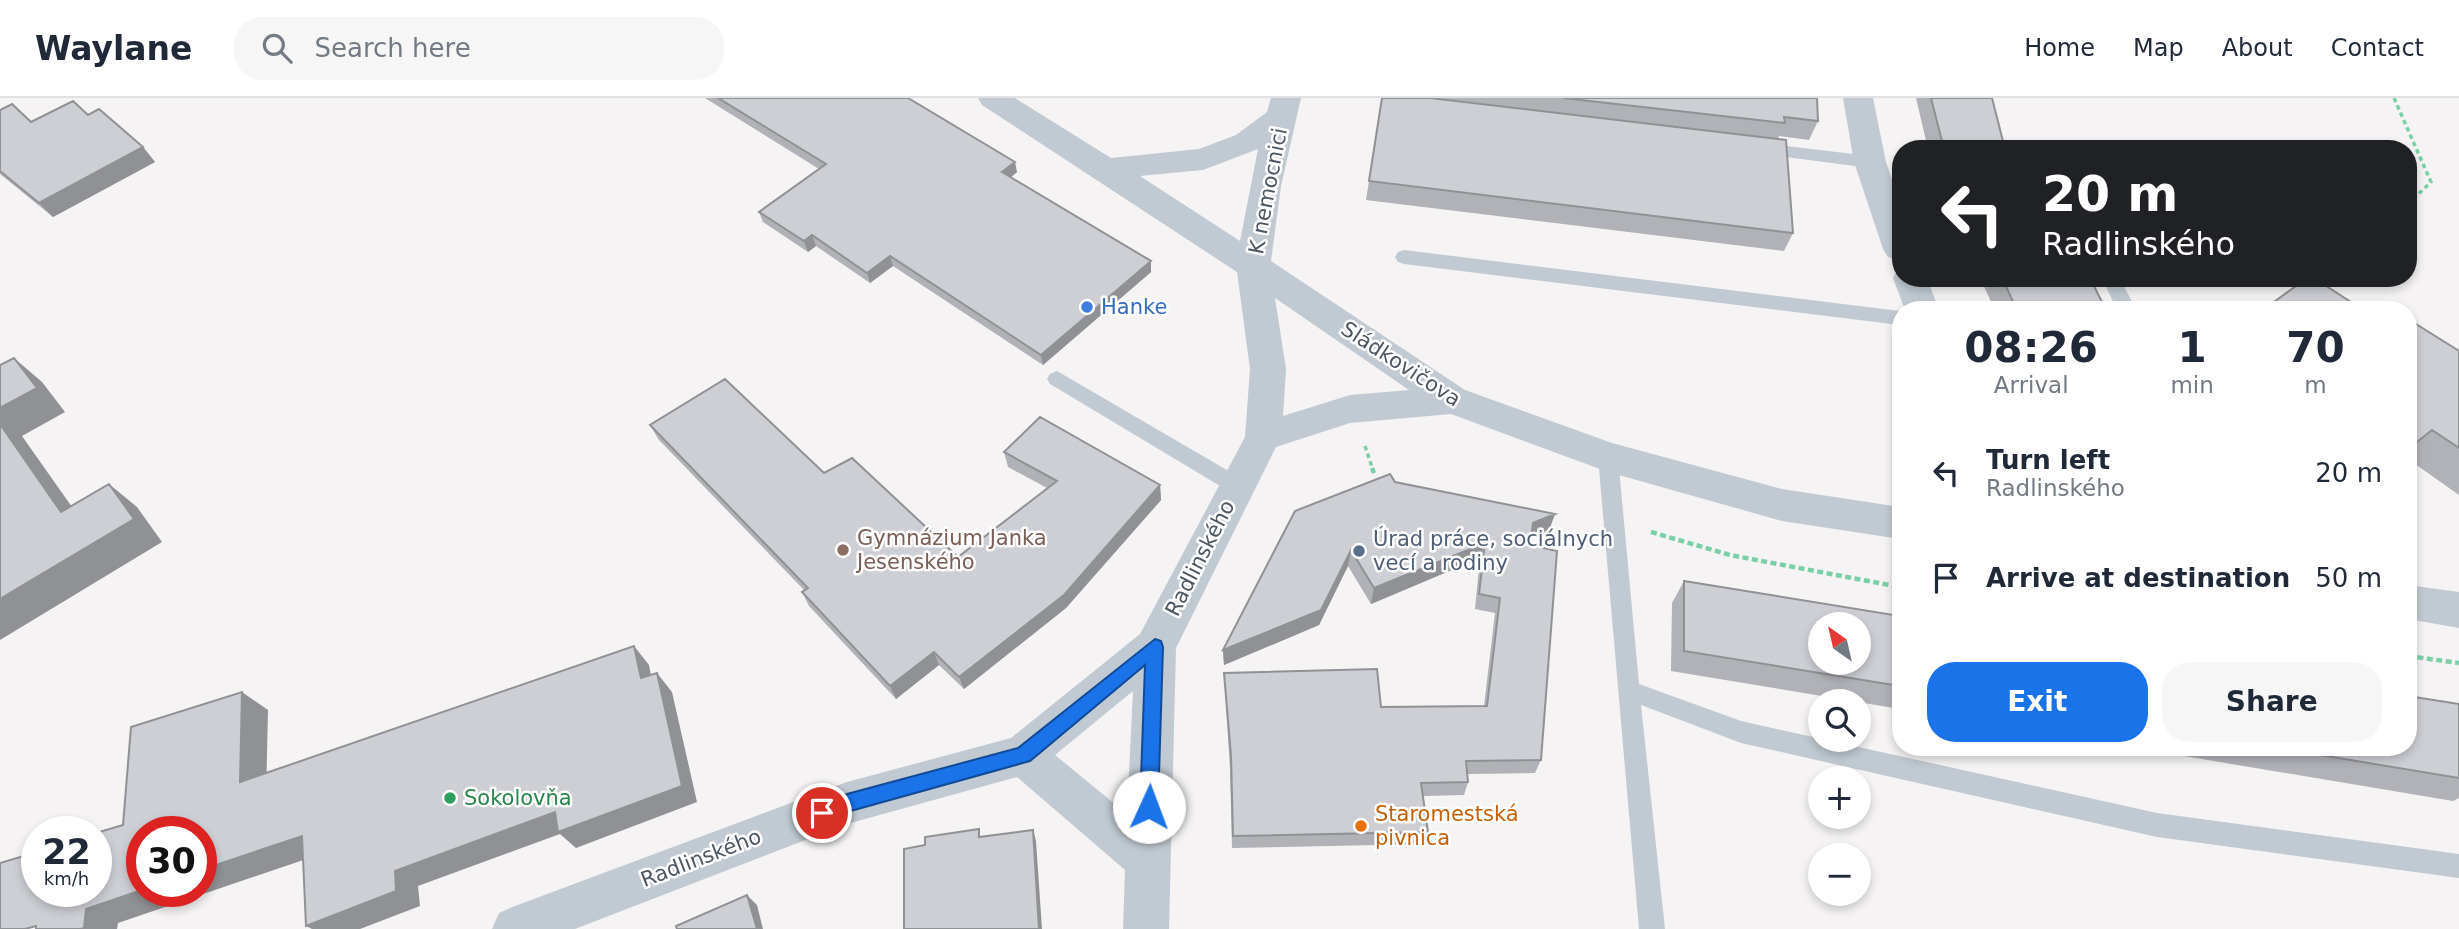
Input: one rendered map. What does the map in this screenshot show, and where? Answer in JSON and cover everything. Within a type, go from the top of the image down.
[{"type":"street","name":"Sládkovičova","points":[[993,98],[1253,265],[1452,400],[1608,457],[1782,505],[1892,522]]},
{"type":"street","points":[[1858,98],[1870,162],[1892,226]]},
{"type":"street","name":"K nemocnici","points":[[1107,169],[1203,159],[1247,142],[1285,107]]},
{"type":"street","name":"K nemocnici","points":[[1253,265],[1265,186],[1285,107]]},
{"type":"street","name":"Radlinského","points":[[515,929],[847,803],[1023,755],[1155,647],[1262,437],[1268,369],[1253,265]]},
{"type":"street","points":[[1262,437],[1350,409],[1452,400]]},
{"type":"street","points":[[2417,603],[2459,610]]},
{"type":"street","points":[[1146,929],[1155,647]]},
{"type":"street","points":[[1023,755],[1147,860]]},
{"type":"lane","points":[[1749,148],[1870,162]]},
{"type":"lane","points":[[1404,257],[1912,299]]},
{"type":"lane","points":[[1057,379],[1237,485]]},
{"type":"lane","points":[[1608,457],[1652,929]]},
{"type":"lane","points":[[1628,691],[1741,732],[2157,825],[2459,866]]},
{"type":"path","points":[[2393,98],[2412,140]]},
{"type":"path","points":[[2417,151],[2431,182],[2417,195]]},
{"type":"path","points":[[1613,521],[1730,555],[1892,585]]},
{"type":"path","points":[[2417,657],[2459,663]]},
{"type":"building","points":[[718,98],[908,98],[1015,162],[1002,172],[1151,261],[1041,355],[890,256],[867,273],[812,235],[804,241],[759,212],[826,164]]},
{"type":"building","points":[[1382,98],[1430,98],[1786,140],[1793,233],[1369,181]]},
{"type":"building","points":[[1563,98],[1817,98],[1818,121],[1784,117],[1785,123]]},
{"type":"building","points":[[1931,98],[1992,98],[2003,140],[1942,140]]},
{"type":"building","points":[[73,101],[88,115],[99,109],[143,147],[39,203],[0,171],[0,110],[12,104],[31,122]]},
{"type":"building","points":[[2006,287],[2094,287],[2102,301],[2013,301]]},
{"type":"building","points":[[2295,287],[2328,287],[2349,301],[2275,301]]},
{"type":"building","points":[[2417,325],[2459,351],[2459,448],[2432,430],[2417,442]]},
{"type":"building","points":[[14,358],[37,388],[0,408],[0,365]]},
{"type":"building","name":"Gymnázium Janka Jesenského","points":[[725,379],[824,473],[852,458],[958,557],[1057,481],[1004,452],[1040,417],[1160,485],[1064,595],[959,677],[934,652],[890,686],[802,592],[808,588],[650,425]]},
{"type":"building","points":[[0,424],[61,512],[109,484],[134,519],[0,599]]},
{"type":"building","points":[[1390,474],[1395,482],[1555,514],[1533,523],[1530,545],[1557,551],[1541,760],[1466,761],[1468,782],[1421,783],[1428,832],[1233,836],[1231,756],[1224,673],[1377,669],[1381,707],[1487,706],[1500,598],[1479,594],[1485,543],[1374,588],[1351,550],[1321,610],[1223,650],[1295,511]]},
{"type":"building","points":[[1684,581],[1892,615],[1892,685],[1838,676],[1871,676],[1871,612],[1808,612],[1808,671],[1684,651]]},
{"type":"building","points":[[634,646],[641,678],[657,673],[682,786],[558,832],[555,812],[395,871],[396,891],[306,926],[302,836],[217,865],[217,816],[126,816],[126,895],[112,900],[112,828],[123,825],[131,727],[242,692],[240,782]]},
{"type":"building","points":[[2417,697],[2459,704],[2459,778],[2326,756],[2417,756]]},
{"type":"building","points":[[979,829],[979,837],[1033,830],[1039,929],[904,929],[904,849],[925,845],[925,837]]},
{"type":"building","points":[[21,857],[21,907],[92,907],[86,909],[84,928],[36,929],[36,926],[0,929],[0,863]]},
{"type":"building","points":[[747,895],[757,929],[677,929],[676,926]]},
{"type":"place","name":"Hanke","points":[[1087,307]]},
{"type":"place","name":"Gymnázium Janka Jesenského","points":[[843,550]]},
{"type":"place","name":"Úrad práce, sociálnych vecí a rodiny","points":[[1359,551]]},
{"type":"place","name":"Sokolovňa","points":[[450,798]]},
{"type":"place","name":"Staromestská pivnica","points":[[1361,826]]},
{"type":"route","points":[[822,813],[847,803],[1023,755],[1155,647],[1149,807]]}]
